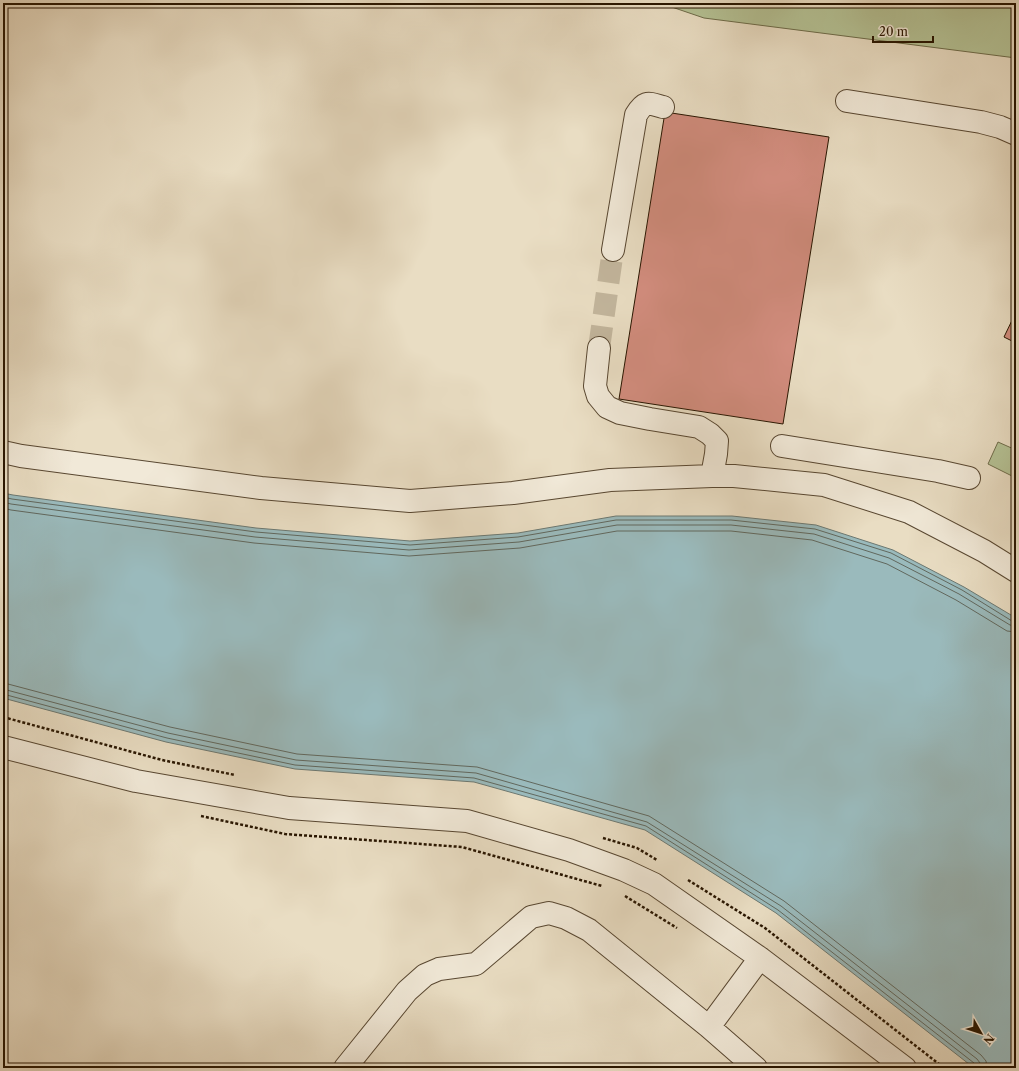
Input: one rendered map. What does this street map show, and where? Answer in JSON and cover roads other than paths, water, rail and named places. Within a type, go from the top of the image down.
[{"type":"street","points":[[848,101],[981,122],[1000,127],[1016,134]]},
{"type":"street","points":[[613,250],[636,115],[641,107],[648,103],[663,107]]},
{"type":"street","points":[[599,348],[595,386],[598,396],[607,407],[620,413],[699,426],[717,441],[712,476]]},
{"type":"street","points":[[782,446],[938,471],[969,478]]},
{"type":"street","points":[[3,452],[21,456],[261,488],[410,501],[513,493],[610,480],[712,476],[734,476],[824,485],[909,512],[984,551],[1016,571]]},
{"type":"street","points":[[3,747],[136,782],[289,808],[467,821],[569,850],[624,870],[654,884],[760,958],[906,1068]]},
{"type":"street","points":[[345,1068],[407,991],[425,974],[439,969],[476,964],[531,917],[549,913],[566,918],[589,930],[709,1027],[756,1068]]},
{"type":"street","points":[[709,1027],[760,958]]},
{"type":"water","points":[[3,493],[256,528],[410,541],[518,533],[616,516],[732,516],[816,525],[893,550],[964,587],[1016,618],[1016,1068],[974,1068],[776,913],[645,830],[474,782],[295,769],[166,742],[3,698]]},
{"type":"tunnel","points":[[599,348],[613,250]]}]
